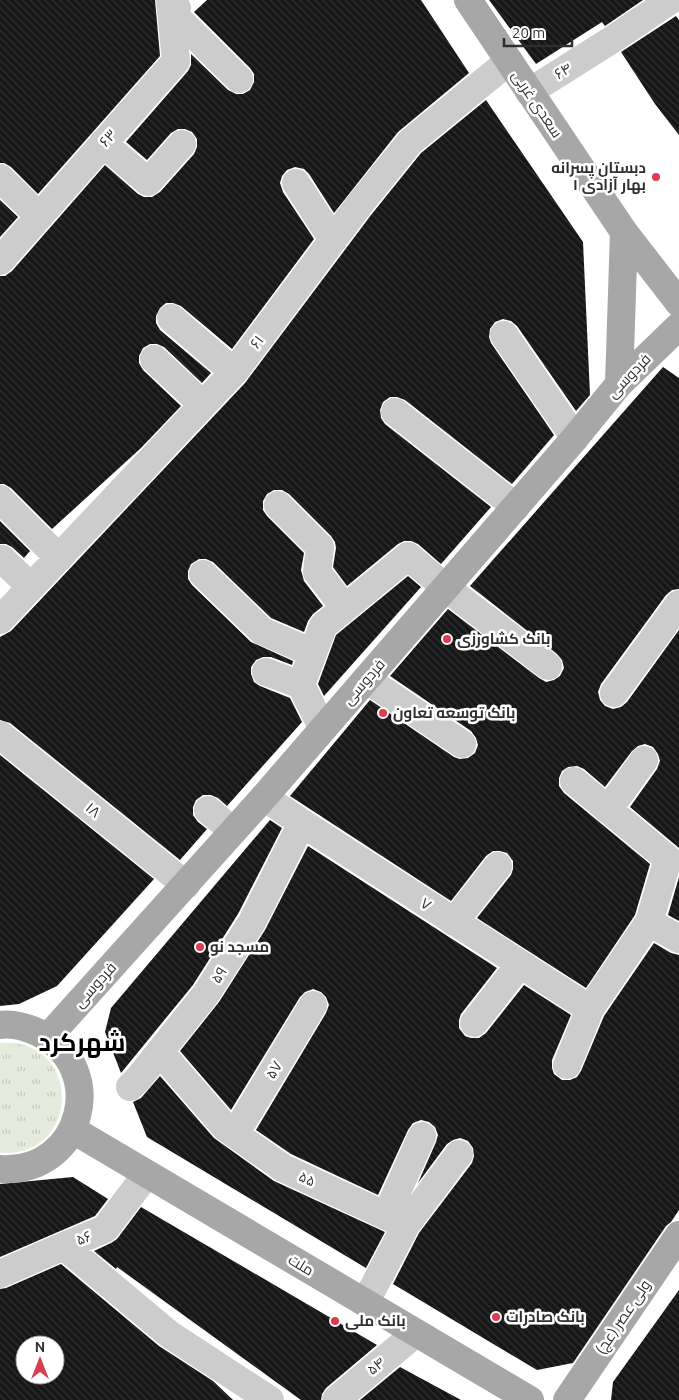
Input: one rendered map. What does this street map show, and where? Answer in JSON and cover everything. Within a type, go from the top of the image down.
[{"type":"main road","name":"سعدی غربی","points":[[468,0],[624,232],[679,303]]},
{"type":"main road","points":[[619,384],[624,232]]},
{"type":"main road","name":"فردوسی","points":[[48,1037],[323,730],[516,507],[619,384],[679,326]]},
{"type":"main road","points":[[0,1025],[27,1027],[48,1037],[64,1051],[74,1069],[80,1089],[79,1110],[73,1130],[58,1150],[38,1164],[14,1170],[0,1169]]},
{"type":"main road","name":"ملت","points":[[73,1130],[530,1400]]},
{"type":"main road","name":"ولی عصر (عج)","points":[[567,1400],[679,1235]]},
{"type":"street","name":"۶۴","points":[[529,92],[671,0]]},
{"type":"street","points":[[176,4],[240,80]]},
{"type":"street","name":"۶۳","points":[[0,261],[176,61],[176,4]]},
{"type":"street","name":"۶۱","points":[[0,620],[234,372],[364,198],[416,136],[509,61]]},
{"type":"street","points":[[103,143],[148,182],[182,144]]},
{"type":"street","points":[[0,178],[39,216]]},
{"type":"street","points":[[296,183],[333,240]]},
{"type":"street","points":[[171,318],[234,372]]},
{"type":"street","points":[[504,335],[575,438]]},
{"type":"street","points":[[154,359],[203,405]]},
{"type":"street","points":[[396,412],[516,507]]},
{"type":"street","points":[[0,499],[59,558]]},
{"type":"street","points":[[278,504],[320,547],[317,572],[345,608]]},
{"type":"street","points":[[301,684],[323,626],[408,556],[446,588],[548,666]]},
{"type":"street","points":[[2,559],[31,586]]},
{"type":"street","points":[[203,574],[262,631],[313,653]]},
{"type":"street","points":[[614,694],[679,604]]},
{"type":"street","points":[[266,672],[301,684],[323,730]]},
{"type":"street","points":[[366,679],[462,744]]},
{"type":"street","name":"۱۸","points":[[0,735],[186,885]]},
{"type":"street","points":[[608,810],[644,760]]},
{"type":"street","points":[[567,1065],[590,1009],[649,922],[674,851],[608,810],[574,781]]},
{"type":"street","name":"۷","points":[[264,797],[590,1009]]},
{"type":"street","points":[[208,810],[234,831]]},
{"type":"street","name":"۵۹","points":[[130,1086],[206,994],[252,922],[302,823]]},
{"type":"street","points":[[454,922],[498,866]]},
{"type":"street","points":[[649,922],[679,939]]},
{"type":"street","points":[[474,1023],[520,964]]},
{"type":"street","name":"۵۷","points":[[235,1134],[313,1005]]},
{"type":"street","name":"۵۵","points":[[160,1052],[226,1128],[283,1168],[396,1221]]},
{"type":"street","points":[[365,1303],[396,1221],[422,1136]]},
{"type":"street","points":[[396,1221],[459,1154]]},
{"type":"street","name":"۵۶","points":[[0,1274],[105,1229],[147,1174]]},
{"type":"street","points":[[64,1246],[168,1334],[270,1400]]},
{"type":"street","name":"۵۴","points":[[336,1400],[416,1333]]},
{"type":"green space","points":[[0,1043],[27,1046],[46,1058],[58,1076],[62,1097],[58,1118],[47,1137],[27,1149],[0,1153]]},
{"type":"building","points":[[0,0],[155,0],[160,56],[38,194],[11,167],[0,163]]},
{"type":"building","points":[[207,0],[421,0],[469,73],[398,132],[334,213],[304,169],[295,167],[287,170],[282,176],[280,183],[283,192],[314,239],[232,349],[181,306],[166,303],[160,308],[156,316],[156,323],[160,330],[211,373],[202,383],[164,347],[150,344],[143,348],[139,356],[139,363],[143,370],[181,406],[141,448],[52,529],[11,488],[0,484],[0,276],[5,276],[12,271],[105,165],[138,194],[144,197],[152,197],[160,192],[194,154],[197,147],[197,139],[192,132],[185,129],[178,129],[171,133],[147,160],[126,142],[188,71],[191,65],[191,54],[228,90],[236,94],[243,94],[250,90],[254,82],[254,74],[250,68],[194,12]]},
{"type":"building","points":[[489,0],[643,0],[605,26],[602,22],[536,64]]},
{"type":"building","points":[[676,16],[679,20],[679,135],[655,104],[621,52]]},
{"type":"building","points":[[486,100],[583,242],[590,395],[576,411],[517,326],[511,321],[503,319],[495,322],[490,329],[489,337],[491,343],[554,435],[512,484],[405,400],[390,397],[383,402],[380,410],[381,418],[385,424],[491,507],[441,564],[418,544],[404,541],[347,586],[333,567],[336,548],[331,536],[289,494],[282,490],[274,490],[267,494],[263,501],[263,510],[304,553],[301,570],[304,581],[323,606],[313,614],[304,632],[271,618],[213,562],[199,559],[191,564],[188,571],[188,579],[192,585],[251,642],[293,661],[292,665],[271,657],[263,657],[256,660],[251,667],[251,674],[254,682],[260,686],[290,698],[302,722],[227,806],[211,795],[203,795],[196,800],[193,807],[193,815],[207,829],[180,860],[10,723],[0,720],[0,637],[11,631],[245,383],[371,215],[421,153]]},
{"type":"building","points":[[0,200],[18,217],[0,237]]},
{"type":"building","points":[[663,367],[679,378],[679,589],[672,590],[666,595],[601,684],[598,692],[600,700],[605,706],[613,709],[621,707],[627,702],[679,630],[679,848],[630,807],[657,769],[660,761],[653,747],[645,744],[638,746],[632,751],[605,787],[584,769],[577,766],[568,767],[562,771],[559,778],[559,786],[564,793],[650,864],[635,915],[586,988],[477,918],[511,875],[513,861],[507,853],[493,851],[486,856],[451,901],[290,796],[370,700],[454,757],[460,759],[468,758],[475,753],[478,745],[471,731],[390,676],[448,609],[539,678],[546,682],[560,676],[564,668],[562,660],[557,654],[470,586]]},
{"type":"building","points":[[0,521],[30,551],[24,558],[12,547],[0,544]]},
{"type":"building","points":[[408,576],[421,587],[324,696],[318,684],[336,635]]},
{"type":"building","points":[[0,755],[154,879],[57,986],[19,1004],[0,1006]]},
{"type":"building","points":[[270,820],[282,828],[238,914],[193,985],[121,1073],[105,1032],[111,1008]]},
{"type":"building","points":[[308,846],[497,968],[461,1014],[459,1028],[465,1036],[479,1038],[486,1033],[524,985],[571,1015],[552,1060],[554,1074],[562,1080],[570,1080],[577,1077],[604,1016],[654,943],[671,953],[679,955],[679,1210],[666,1226],[573,1363],[537,1370],[393,1284],[419,1233],[472,1163],[474,1156],[473,1148],[468,1141],[460,1138],[447,1144],[418,1183],[438,1135],[435,1127],[429,1122],[421,1120],[413,1123],[378,1195],[291,1154],[256,1130],[326,1013],[329,1005],[326,997],[321,992],[313,989],[305,992],[300,997],[231,1110],[180,1051],[219,1002],[265,930]]},
{"type":"building","points":[[679,877],[679,921],[668,915]]},
{"type":"building","points":[[160,1076],[214,1138],[274,1181],[385,1232],[366,1268],[147,1137],[133,1102],[141,1098]]},
{"type":"building","points":[[73,1177],[108,1199],[95,1216],[0,1257],[0,1184]]},
{"type":"building","points":[[141,1207],[377,1345],[326,1388],[321,1400],[301,1400],[117,1267],[116,1269],[94,1251],[117,1239]]},
{"type":"building","points":[[61,1264],[159,1346],[213,1381],[233,1400],[0,1400],[0,1289]]},
{"type":"building","points":[[679,1290],[679,1400],[611,1400],[613,1382]]},
{"type":"building","points":[[400,1367],[461,1400],[360,1400]]},
{"type":"place","name":"دبستان پسرانه بهار آزادی ۱","points":[[656,177]]},
{"type":"place","name":"بانک کشاورزی","points":[[447,639]]},
{"type":"place","name":"بانک توسعه تعاون","points":[[383,713]]},
{"type":"place","name":"مسجد نو","points":[[200,947]]},
{"type":"place","name":"بانک صادرات","points":[[496,1317]]},
{"type":"place","name":"بانک ملی","points":[[335,1321]]},
{"type":"district","name":"شهرکرد","points":[[82,1042]]}]
